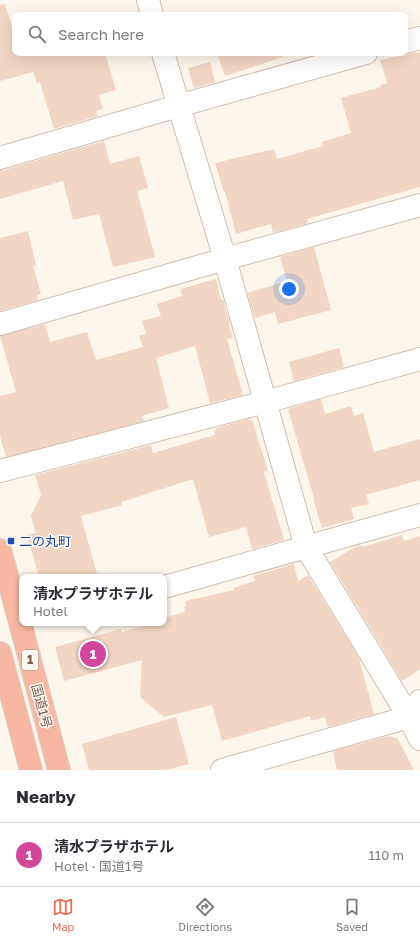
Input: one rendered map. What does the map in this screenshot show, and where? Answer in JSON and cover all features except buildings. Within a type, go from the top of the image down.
[{"type":"highway","name":"国道1号","points":[[0,550],[19,603]]},
{"type":"highway","name":"国道1号","points":[[27,626],[59,770]]},
{"type":"highway","name":"国道1号","points":[[0,652],[31,770]]},
{"type":"street","points":[[148,0],[151,12]]},
{"type":"street","points":[[408,41],[420,38]]},
{"type":"street","points":[[164,56],[225,259],[306,547],[415,709],[420,739]]},
{"type":"street","points":[[0,158],[355,56]]},
{"type":"street","points":[[0,324],[225,259],[420,205]]},
{"type":"street","points":[[0,471],[265,402],[420,359]]},
{"type":"street","points":[[167,586],[420,515]]},
{"type":"street","points":[[222,770],[415,709]]},
{"type":"place","name":"二の丸町","points":[[11,541]]},
{"type":"place","name":"清水プラザホテル","points":[[93,654]]}]
